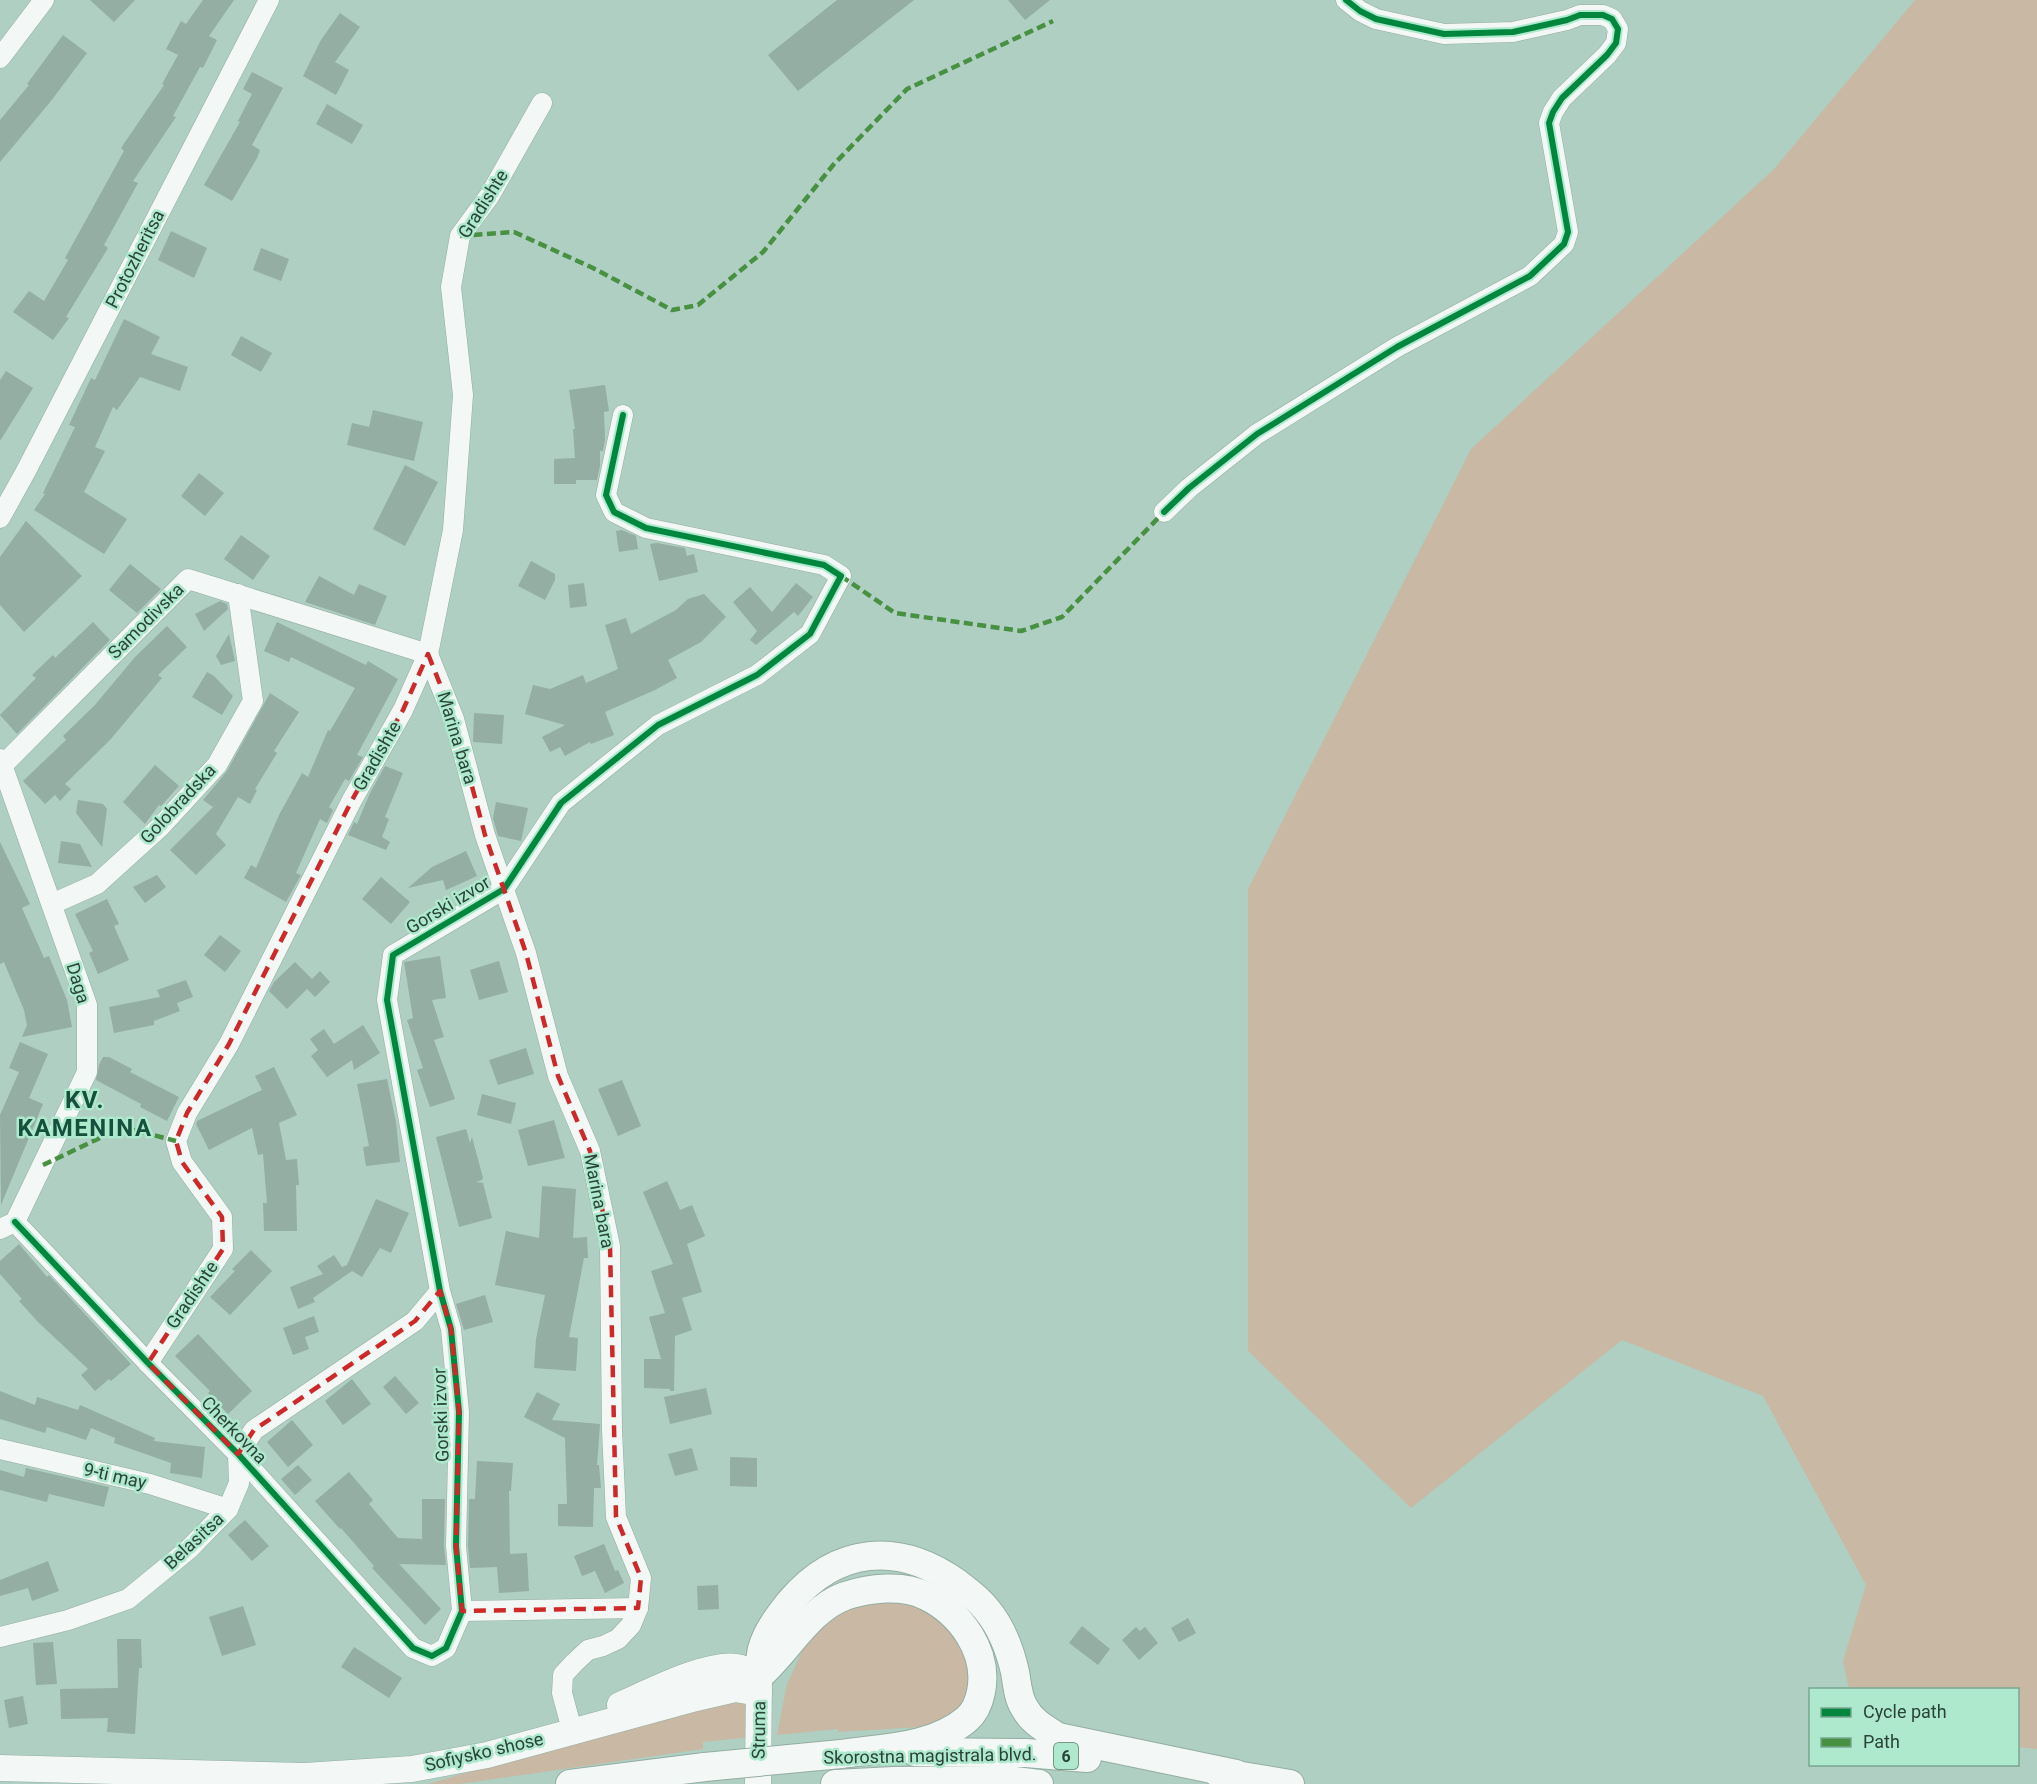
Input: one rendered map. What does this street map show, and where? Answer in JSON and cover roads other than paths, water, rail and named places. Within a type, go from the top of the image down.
[{"type":"highway","points":[[759,1685],[762,1649],[769,1631],[798,1594],[818,1577],[840,1564],[861,1557],[900,1556],[921,1562],[944,1574],[969,1591],[987,1610],[1001,1631],[1011,1655],[1023,1706],[1037,1724],[1058,1737],[1236,1774]]},
{"type":"highway","points":[[759,1685],[779,1657],[825,1607],[843,1597],[862,1591],[907,1590],[926,1595],[943,1607],[960,1622],[971,1636],[983,1670],[979,1702],[968,1719],[937,1737],[915,1743],[841,1754]]},
{"type":"highway","name":"Skorostna magistrala blvd.","points":[[570,1784],[705,1767],[841,1754],[952,1752],[1026,1753],[1236,1774],[1290,1784]]},
{"type":"highway","name":"Skorostna magistrala blvd.","points":[[839,1784],[1008,1780],[1039,1784]]},
{"type":"main road","name":"Sofiysko shose","points":[[0,1768],[305,1776],[411,1769],[487,1755],[573,1730],[594,1715],[697,1673],[737,1667],[759,1685]]},
{"type":"main road","name":"Struma","points":[[758,1784],[759,1685]]},
{"type":"street","points":[[0,58],[44,0]]},
{"type":"street","name":"Protozheritsa","points":[[0,518],[269,0]]},
{"type":"street","points":[[1164,512],[1189,488],[1257,434],[1397,347],[1530,276],[1564,244],[1568,232],[1549,123],[1562,98],[1607,55],[1616,43],[1618,29],[1612,19],[1603,15],[1580,15],[1513,32],[1444,34],[1376,19],[1360,12],[1346,0]]},
{"type":"street","points":[[1567,20],[1576,3],[1575,0]]},
{"type":"street","name":"Gradishte","points":[[148,1363],[223,1249],[222,1217],[182,1162],[176,1141],[183,1122],[229,1044],[352,800],[404,710],[428,654],[454,519],[463,394],[451,287],[460,236],[490,195],[542,103]]},
{"type":"street","name":"Gorski izvor","points":[[432,1656],[446,1648],[462,1611],[456,1546],[459,1412],[451,1329],[440,1291],[387,1000],[393,956],[504,889],[561,803],[658,725],[757,675],[810,634],[841,576],[824,565],[646,528],[614,512],[606,495],[622,416]]},
{"type":"street","name":"Samodivska","points":[[1,762],[188,579],[428,654]]},
{"type":"street","name":"Golobradska","points":[[52,904],[97,884],[161,826],[217,765],[253,701],[238,594]]},
{"type":"street","name":"Marina bara","points":[[428,654],[453,719],[485,835],[526,953],[558,1076],[590,1151],[610,1246],[612,1430],[616,1517],[641,1578],[638,1608],[631,1625],[618,1639],[588,1650],[563,1676],[562,1693],[573,1730]]},
{"type":"street","name":"Daga","points":[[1,762],[87,1005],[87,1072],[8,1226]]},
{"type":"street","name":"Cherkovna","points":[[8,1226],[238,1454],[413,1648],[432,1656]]},
{"type":"street","points":[[238,1454],[254,1430],[415,1321],[440,1291]]},
{"type":"street","name":"9-ti may","points":[[0,1449],[150,1484],[228,1509]]},
{"type":"street","name":"Belasitsa","points":[[0,1637],[68,1620],[128,1599],[189,1549],[228,1509],[239,1483],[238,1454]]},
{"type":"street","points":[[462,1611],[638,1608]]},
{"type":"district","name":"KV. KAMENINA","points":[[85,1114]]}]
